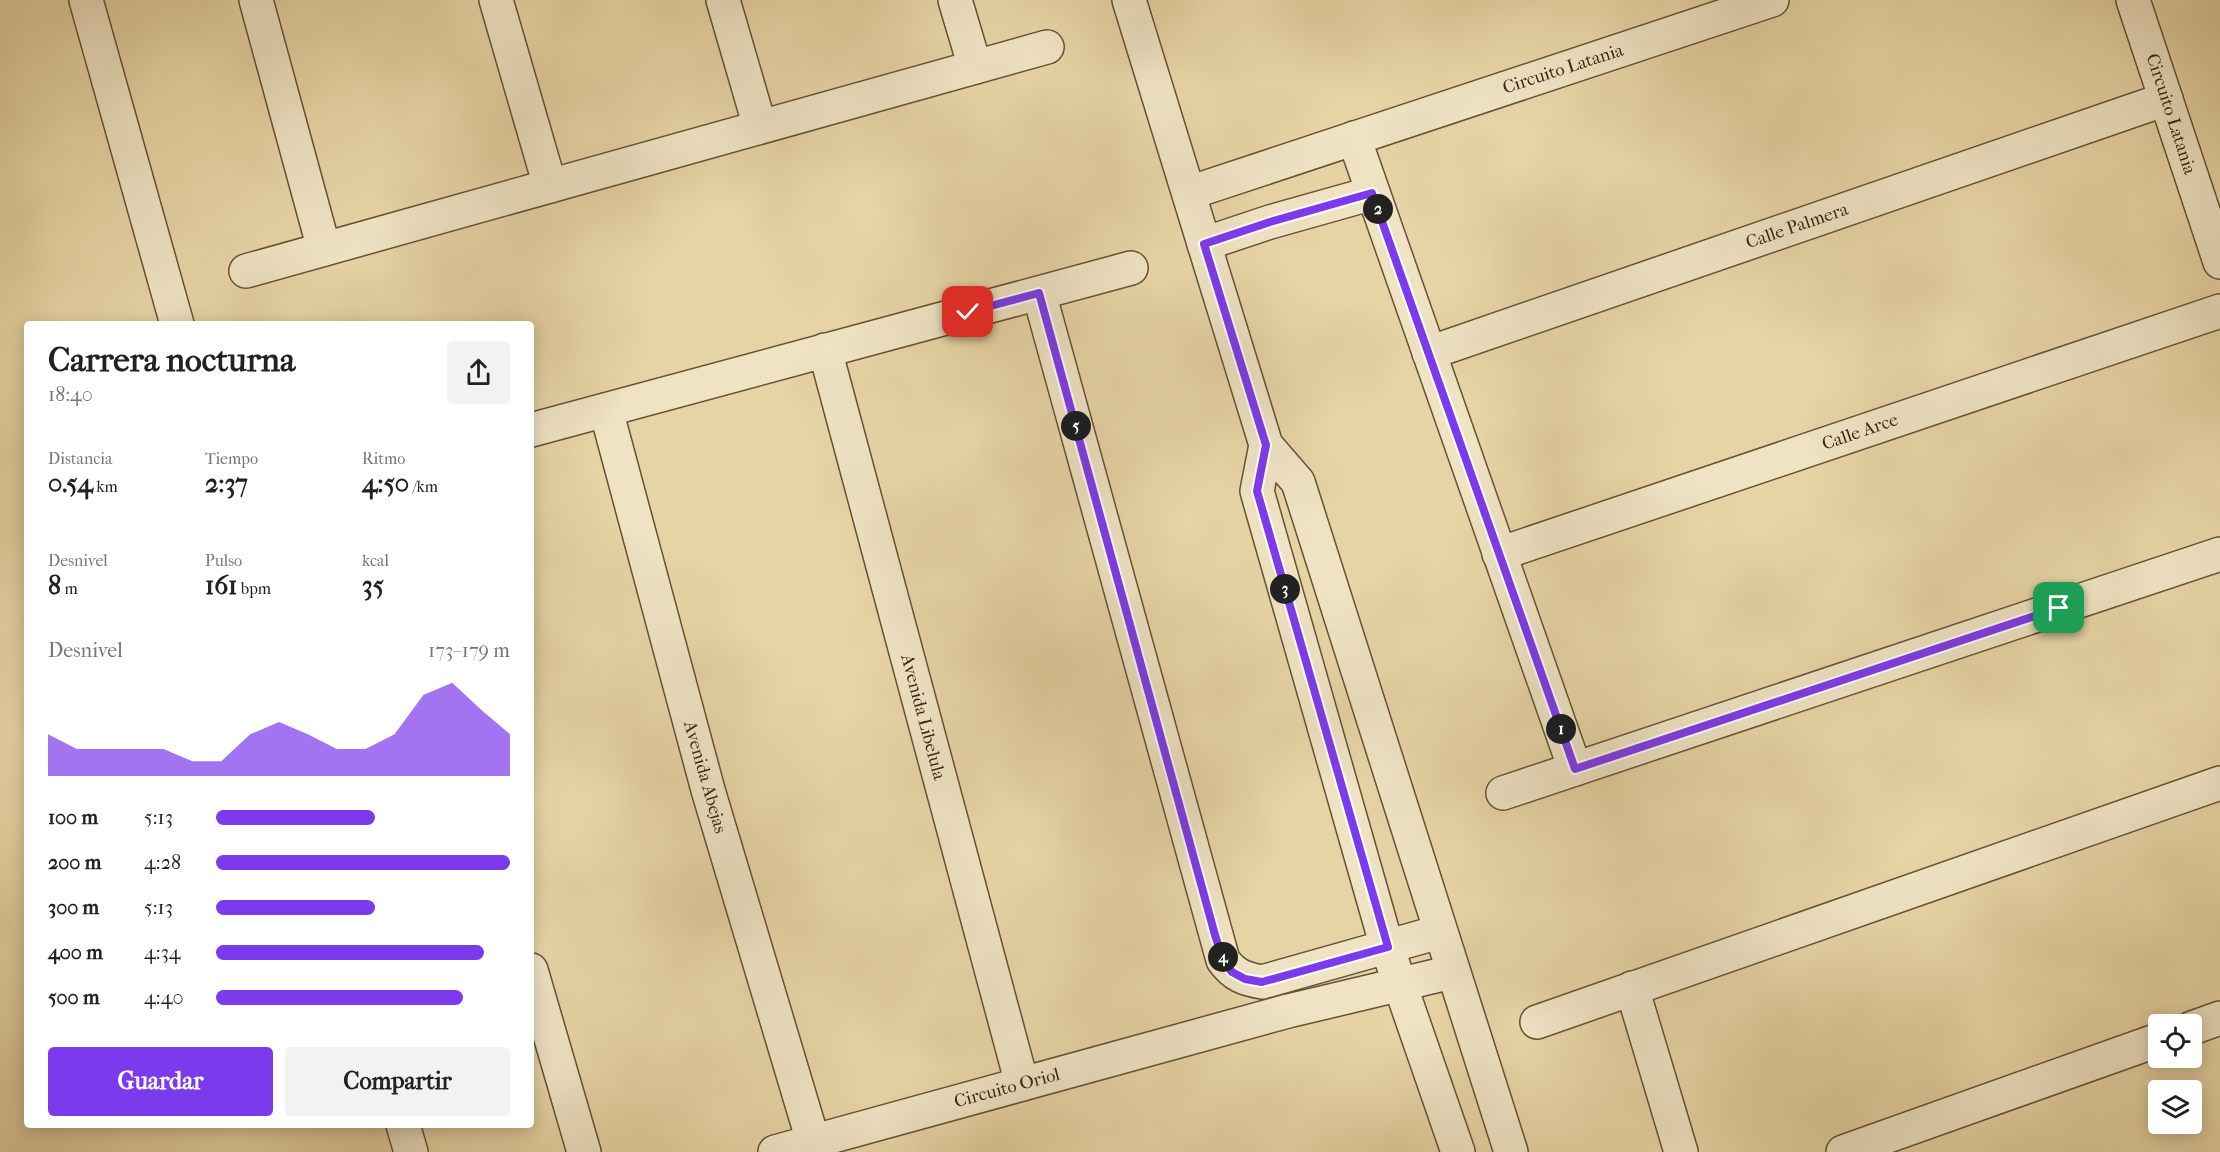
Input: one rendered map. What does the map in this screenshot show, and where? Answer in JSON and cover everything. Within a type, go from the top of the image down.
[{"type":"street","points":[[86,0],[176,321]]},
{"type":"street","points":[[256,0],[324,249]]},
{"type":"street","points":[[496,0],[550,186]]},
{"type":"street","points":[[723,0],[760,127]]},
{"type":"street","points":[[955,0],[975,67]]},
{"type":"street","points":[[1129,0],[1266,445],[1298,482],[1439,932],[1511,1152]]},
{"type":"street","name":"Circuito Latania","points":[[1189,193],[1772,0]]},
{"type":"street","name":"Circuito Latania","points":[[2133,0],[2220,262]]},
{"type":"street","points":[[246,271],[1047,47]]},
{"type":"street","name":"Calle Palmera","points":[[1429,353],[2166,99]]},
{"type":"street","points":[[1354,138],[1575,769]]},
{"type":"street","points":[[1204,244],[1270,222],[1372,193]]},
{"type":"street","points":[[534,429],[1131,268]]},
{"type":"street","points":[[1039,293],[1223,960],[1232,972],[1245,979],[1262,982],[1439,932]]},
{"type":"street","name":"Calle Arce","points":[[1500,554],[2220,311]]},
{"type":"street","name":"Avenida Libelula","points":[[825,350],[1022,1084]]},
{"type":"street","name":"Avenida Abejas","points":[[606,410],[708,790],[813,1141]]},
{"type":"street","points":[[1266,445],[1257,491],[1399,984],[1458,1152]]},
{"type":"street","points":[[1503,792],[2220,554]]},
{"type":"street","points":[[1537,1022],[2220,783]]},
{"type":"street","name":"Circuito Oriol","points":[[775,1152],[1240,1024],[1452,972]]},
{"type":"street","points":[[1240,1024],[1245,979]]},
{"type":"street","points":[[534,980],[584,1152]]},
{"type":"street","points":[[1632,988],[1681,1152]]},
{"type":"street","points":[[2202,1024],[2220,1018]]},
{"type":"street","points":[[1843,1152],[2148,1044]]},
{"type":"street","points":[[404,1128],[411,1152]]},
{"type":"route","points":[[968,312],[1039,293],[1215,935],[1223,960],[1232,972],[1245,979],[1262,982],[1388,947],[1257,491],[1266,445],[1204,244],[1270,222],[1372,193],[1575,769],[2059,608]]}]
